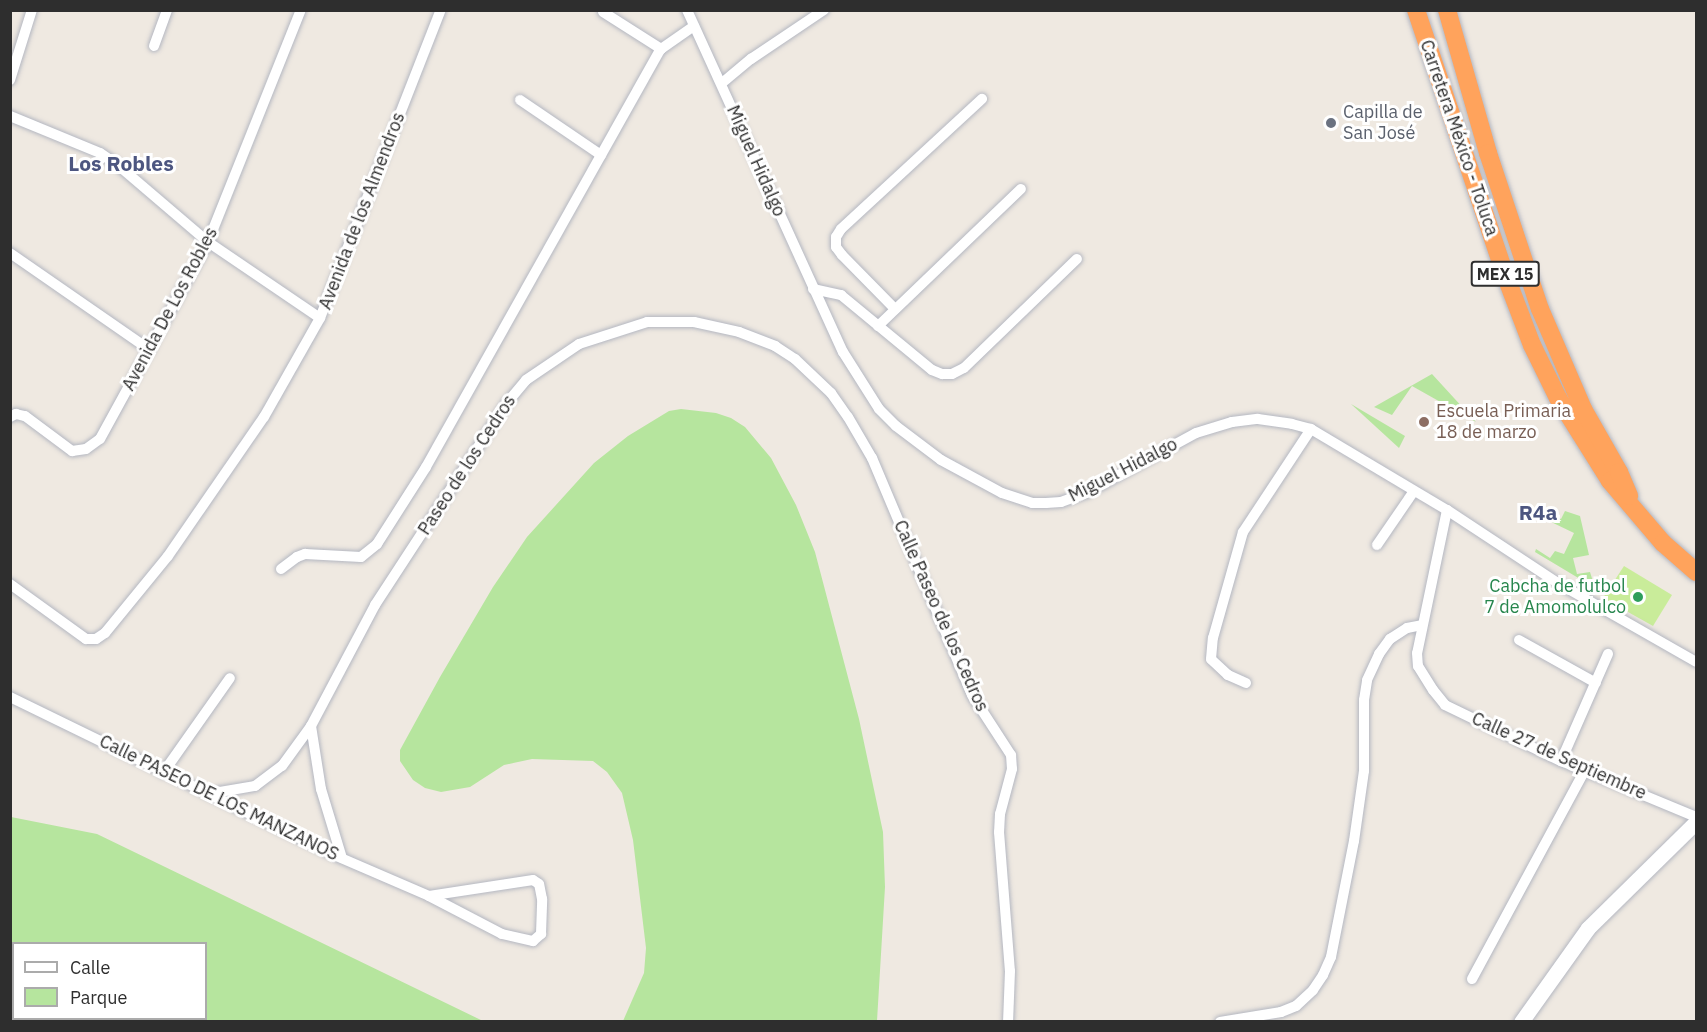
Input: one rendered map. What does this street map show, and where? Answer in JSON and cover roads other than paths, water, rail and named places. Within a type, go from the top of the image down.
[{"type":"highway","name":"Carretera México - Toluca","points":[[1416,10],[1506,277],[1532,345],[1581,438],[1610,481],[1638,516]]},
{"type":"highway","points":[[1447,10],[1488,153],[1540,309],[1582,409],[1619,472],[1638,516]]},
{"type":"highway","name":"MEX 15","points":[[1638,516],[1696,572]]},
{"type":"main road","points":[[1521,1022],[1588,928],[1696,822]]},
{"type":"street","points":[[10,80],[32,10]]},
{"type":"street","points":[[154,46],[167,10]]},
{"type":"street","name":"Avenida De Los Robles","points":[[10,417],[16,414],[25,416],[72,452],[92,447],[100,439],[208,242],[301,10]]},
{"type":"street","name":"Avenida de los Almendros","points":[[10,116],[99,153],[119,165],[208,242],[320,318],[441,10]]},
{"type":"street","name":"Miguel Hidalgo","points":[[687,10],[722,83],[813,289],[858,378],[879,409],[896,426],[972,479],[1032,503],[1061,502],[1086,493],[1196,433],[1232,422],[1275,420],[1311,429],[1447,510],[1556,582],[1696,662]]},
{"type":"street","points":[[722,83],[751,59],[824,10]]},
{"type":"street","points":[[603,12],[661,49]]},
{"type":"street","points":[[281,569],[297,556],[304,554],[361,557],[378,544],[426,467],[661,49],[694,26]]},
{"type":"street","points":[[895,309],[842,255],[836,246],[836,237],[849,221],[982,99]]},
{"type":"street","points":[[520,100],[601,155]]},
{"type":"street","points":[[878,326],[1022,189]]},
{"type":"street","points":[[10,253],[150,350]]},
{"type":"street","points":[[813,289],[841,295],[932,370],[942,374],[952,374],[964,368],[1077,260]]},
{"type":"street","points":[[10,584],[86,639],[96,639],[105,633],[168,556],[264,417],[320,318]]},
{"type":"street","name":"Paseo de los Cedros","points":[[208,794],[246,789],[265,781],[282,766],[311,726],[375,605],[506,404],[540,368],[579,344],[619,329],[670,320],[715,326],[757,338],[795,359],[831,393],[872,458]]},
{"type":"street","points":[[1246,683],[1228,675],[1211,659],[1213,638],[1243,532],[1311,429]]},
{"type":"street","name":"Calle Paseo de los Cedros","points":[[872,458],[972,695],[1011,755],[1012,770],[1000,814],[999,832],[1010,971],[1008,1022]]},
{"type":"street","points":[[1377,545],[1414,491]]},
{"type":"street","name":"Calle 27 de Septiembre","points":[[1447,510],[1417,653],[1418,666],[1444,705],[1561,761],[1696,817]]},
{"type":"street","points":[[1220,1022],[1281,1012],[1296,1006],[1313,990],[1323,975],[1331,957],[1353,851],[1364,771],[1364,700],[1367,680],[1379,654],[1390,639],[1407,628],[1422,625]]},
{"type":"street","points":[[1519,640],[1596,683]]},
{"type":"street","points":[[1561,761],[1608,654]]},
{"type":"street","points":[[163,773],[230,678]]},
{"type":"street","name":"Calle PASEO DE LOS MANZANOS","points":[[10,697],[163,773],[342,858],[429,896],[502,934],[533,941],[542,934],[542,899],[539,884],[533,880],[429,896]]},
{"type":"street","points":[[311,726],[321,789],[342,858]]},
{"type":"street","points":[[1472,979],[1585,770]]},
{"type":"place","name":"Capilla de San José","points":[[1331,123]]},
{"type":"place","name":"Escuela Primaria 18 de marzo","points":[[1424,422]]},
{"type":"place","name":"Cabcha de futbol 7 de Amomolulco","points":[[1638,597]]},
{"type":"district","name":"Los Robles","points":[[121,163]]},
{"type":"district","name":"R4a","points":[[1538,512]]}]
